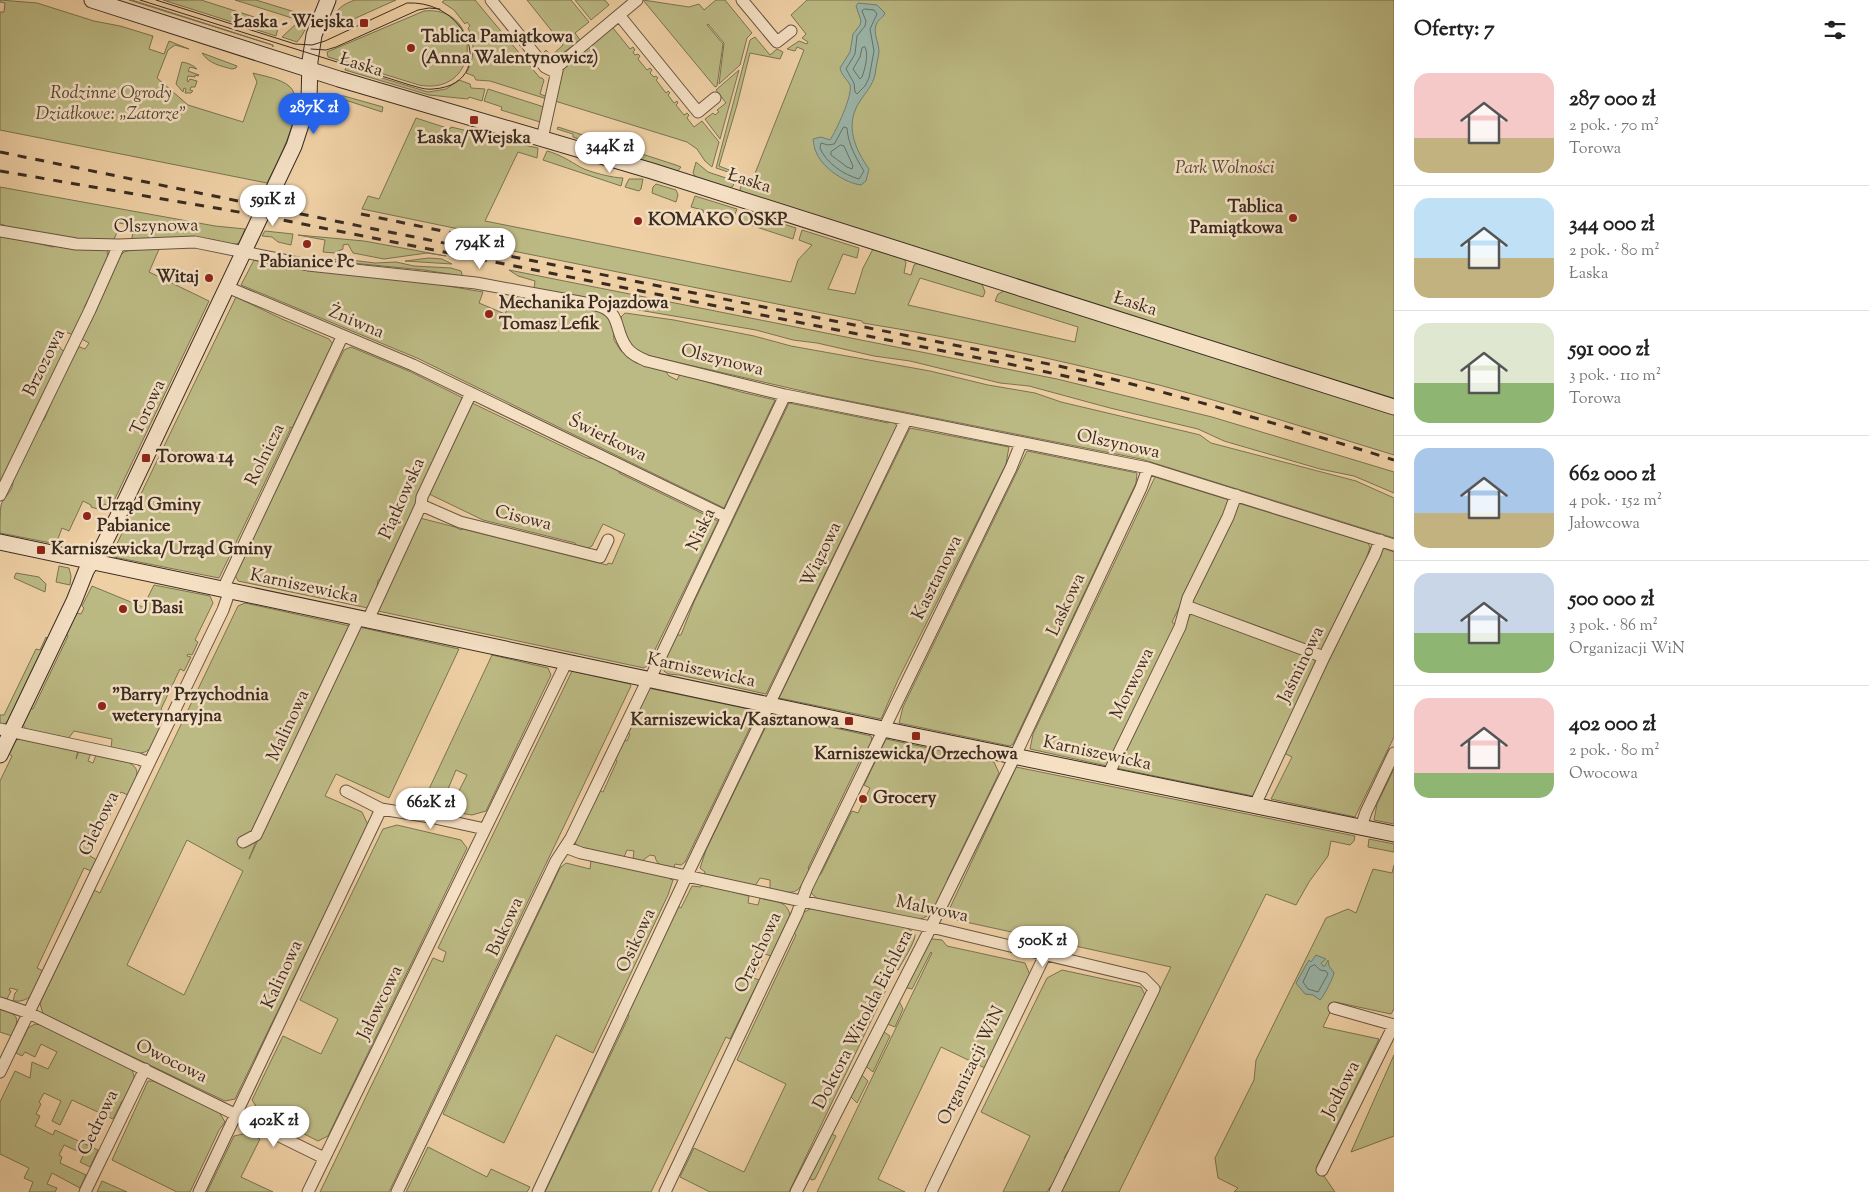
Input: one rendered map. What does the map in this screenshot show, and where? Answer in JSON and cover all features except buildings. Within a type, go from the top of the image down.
[{"type":"street","name":"Łaska","points":[[92,0],[309,70],[660,174],[1394,407]]},
{"type":"street","name":"Torowa","points":[[0,755],[6,730],[74,601],[86,571],[92,561],[98,556],[112,529],[298,136],[309,100],[309,70],[314,35],[328,0]]},
{"type":"street","points":[[491,0],[545,67],[555,72]]},
{"type":"street","points":[[542,139],[555,72],[558,66],[637,0]]},
{"type":"street","points":[[742,0],[777,42],[790,31]]},
{"type":"street","points":[[619,15],[698,112],[715,98]]},
{"type":"street","name":"Olszynowa","points":[[0,231],[76,244],[119,245],[195,242],[308,266],[476,283],[603,307],[609,310],[616,318],[622,341],[628,350],[648,361],[785,395],[1148,468],[1394,545]]},
{"type":"street","name":"Brzozowa","points":[[0,496],[90,310],[119,245]]},
{"type":"street","name":"Żniwna","points":[[227,287],[342,337],[413,365],[471,393]]},
{"type":"street","name":"Rolnicza","points":[[227,590],[342,337]]},
{"type":"street","name":"Piątkowska","points":[[363,619],[421,505],[422,497],[471,393]]},
{"type":"street","name":"Świerkowa","points":[[471,393],[727,517]]},
{"type":"street","name":"Niska","points":[[649,679],[785,395]]},
{"type":"street","name":"Wiązowa","points":[[769,704],[906,420]]},
{"type":"street","name":"Kasztanowa","points":[[884,728],[1022,443]]},
{"type":"street","name":"Laskowa","points":[[1015,756],[1137,497],[1148,468]]},
{"type":"street","name":"Morwowa","points":[[1108,775],[1180,627],[1188,598],[1228,517],[1236,495]]},
{"type":"street","name":"Cisowa","points":[[421,505],[460,522],[600,557],[608,540]]},
{"type":"street","name":"Jaśminowa","points":[[1255,805],[1380,540]]},
{"type":"street","name":"Karniszewicka","points":[[0,542],[1394,834]]},
{"type":"street","name":"Glebowa","points":[[0,1072],[223,610],[227,590]]},
{"type":"street","points":[[1186,606],[1324,657]]},
{"type":"street","name":"Malinowa","points":[[243,842],[256,835],[363,619]]},
{"type":"street","name":"Jałowcowa","points":[[308,1192],[567,662]]},
{"type":"street","name":"Bukowa","points":[[397,1192],[556,861],[565,847],[649,679]]},
{"type":"street","name":"Osikowa","points":[[538,1192],[769,704]]},
{"type":"street","name":"Orzechowa","points":[[665,1192],[807,887],[884,728]]},
{"type":"street","points":[[6,730],[149,763]]},
{"type":"street","points":[[1361,827],[1366,812],[1394,753]]},
{"type":"street","name":"Doktora Witolda Eichlera","points":[[796,1192],[931,927],[1015,756]]},
{"type":"street","points":[[346,791],[381,809],[485,829]]},
{"type":"street","name":"Kalinowa","points":[[199,1192],[381,809]]},
{"type":"street","name":"Malwowa","points":[[565,847],[581,853],[931,927],[1143,978],[1154,989],[1055,1192]]},
{"type":"street","name":"Organizacji WiN","points":[[931,1192],[1045,955]]},
{"type":"street","name":"Owocowa","points":[[0,1003],[29,1013],[324,1158]]},
{"type":"street","points":[[1334,1008],[1394,1025]]},
{"type":"street","name":"Jodłowa","points":[[1322,1170],[1394,1025]]},
{"type":"street","name":"Cedrowa","points":[[85,1192],[145,1069]]},
{"type":"green space","name":"Rodzinne Ogrody Działkowe: „Zatorze”","points":[[0,0],[37,3],[94,21],[120,26],[153,36],[149,49],[164,54],[169,41],[189,49],[175,45],[168,50],[157,78],[188,105],[243,122],[257,82],[253,73],[282,81],[289,86],[294,94],[296,106],[289,134],[267,183],[0,130],[0,12],[4,12],[5,3],[0,2]]},
{"type":"green space","points":[[129,0],[273,45],[273,47],[272,45]]},
{"type":"green space","points":[[163,0],[201,0],[273,23],[278,28],[276,36]]},
{"type":"green space","points":[[235,0],[256,0],[295,12],[292,18]]},
{"type":"green space","points":[[355,0],[396,0],[338,26],[334,20],[337,12],[344,5]]},
{"type":"green space","points":[[445,0],[475,0],[540,78],[544,80],[540,94],[548,97],[547,99],[490,81],[476,80],[474,76],[466,73],[471,62],[473,50],[468,28],[470,26],[467,22],[465,24],[454,10],[442,2]]},
{"type":"green space","points":[[527,0],[571,0],[589,22],[575,33],[580,40],[555,59],[548,59],[543,53],[546,50],[551,56],[563,45]]},
{"type":"green space","points":[[575,0],[605,0],[609,5],[591,20]]},
{"type":"green space","points":[[643,0],[689,7],[699,4],[704,10],[716,0],[725,0],[752,33],[747,38],[740,65],[719,84],[724,43],[708,24],[723,44],[717,86],[715,87]]},
{"type":"green space","name":"Park Wolności","points":[[807,0],[1394,0],[1394,399],[742,193],[740,189],[742,184],[750,186],[804,50],[797,47],[795,51],[787,49],[799,41],[807,44],[808,42],[802,38],[806,34],[791,15]]},
{"type":"green space","points":[[424,11],[444,13],[457,22],[465,35],[467,50],[464,65],[454,78],[439,85],[419,85],[328,57],[327,52]]},
{"type":"green space","points":[[620,22],[613,28],[630,49],[633,47],[635,50],[633,52],[635,55],[638,54],[640,56],[638,59],[647,70],[650,68],[652,70],[650,73],[658,78],[656,80],[666,93],[668,91],[670,93],[668,95],[674,103],[677,101],[676,105],[684,115],[687,113],[689,115],[687,118],[694,127],[702,121],[719,142],[712,167],[705,161],[697,149],[687,142],[555,101],[563,68],[598,36]]},
{"type":"green space","points":[[297,23],[307,26],[297,42],[282,37]]},
{"type":"green space","points":[[755,37],[770,55],[777,49],[783,52],[780,59],[750,53],[719,166],[737,173],[737,175],[716,168],[750,40]]},
{"type":"green space","points":[[202,53],[237,66],[232,69],[220,66],[208,60]]},
{"type":"green space","points":[[182,62],[190,64],[197,69],[190,67],[188,71],[199,75],[195,75],[195,77],[188,76],[188,82],[190,79],[197,81],[195,87],[191,87],[190,90],[193,91],[191,93],[185,93],[186,89],[184,88],[183,92],[176,84]]},
{"type":"green space","points":[[346,67],[428,92],[446,89],[459,80],[470,84],[471,88],[485,89],[482,101],[469,97],[468,99],[429,95],[345,70]]},
{"type":"green space","points":[[739,70],[720,139],[705,119],[713,113],[715,115],[719,112],[717,110],[726,103],[716,90]]},
{"type":"green space","points":[[488,89],[544,107],[540,122],[501,110],[502,107],[484,101]]},
{"type":"green space","points":[[337,96],[344,96],[383,107],[382,112],[336,97],[327,101]]},
{"type":"green space","points":[[416,118],[450,129],[451,127],[468,131],[467,134],[470,132],[486,136],[486,139],[490,140],[491,138],[538,148],[537,158],[518,152],[485,221],[791,282],[798,260],[812,245],[799,240],[802,230],[859,248],[857,258],[843,254],[828,289],[855,294],[863,268],[873,249],[904,258],[906,263],[904,273],[911,275],[914,265],[918,263],[982,284],[985,292],[983,297],[920,278],[908,305],[1075,342],[1078,327],[995,301],[998,294],[1004,291],[1394,414],[1394,455],[1218,401],[1085,367],[493,247],[459,237],[459,229],[362,209],[368,196],[379,199]]},
{"type":"green space","points":[[558,127],[681,167],[677,172],[650,164],[573,137],[573,134],[557,129]]},
{"type":"green space","points":[[547,151],[589,171],[623,178],[621,186],[543,160]]},
{"type":"green space","points":[[696,162],[708,172],[735,181],[733,186],[728,189],[697,179],[693,173]]},
{"type":"green space","points":[[629,179],[643,179],[639,191],[625,187]]},
{"type":"green space","points":[[656,184],[676,190],[678,195],[676,202],[652,193],[653,187]]},
{"type":"green space","points":[[0,187],[215,226],[245,229],[239,243],[232,244],[199,238],[131,241],[135,226],[114,222],[113,227],[117,232],[113,242],[85,241],[7,229],[4,225],[0,224]]},
{"type":"green space","points":[[695,196],[737,209],[733,219],[703,212],[703,210],[691,207]]},
{"type":"green space","points":[[742,211],[796,228],[793,239],[738,221]]},
{"type":"green space","points":[[265,231],[293,234],[291,245],[278,242],[272,237],[262,236]]},
{"type":"green space","points":[[0,234],[34,240],[36,243],[53,247],[110,250],[107,252],[109,260],[92,296],[90,296],[84,308],[86,311],[74,335],[62,331],[56,343],[64,352],[0,483]]},
{"type":"green space","points":[[298,235],[364,241],[446,256],[427,253],[384,259],[353,253],[348,244],[343,245],[343,249],[334,253],[323,252],[325,240]]},
{"type":"green space","points":[[141,247],[160,247],[149,272],[209,301],[111,507],[104,504],[101,510],[91,507],[91,505],[83,501],[69,531],[62,528],[56,544],[0,533],[2,502],[12,487],[13,480],[41,421],[44,420],[50,406],[49,404],[75,349],[80,347],[85,349],[89,343],[78,337],[115,261],[124,252]]},
{"type":"green space","points":[[429,258],[442,259],[452,264],[405,261]]},
{"type":"green space","points":[[311,259],[375,263],[396,262],[414,266],[451,268],[461,271],[462,276],[424,270]]},
{"type":"green space","points":[[254,260],[306,270],[424,282],[483,292],[479,303],[505,314],[513,297],[601,310],[613,323],[614,340],[621,351],[666,372],[669,376],[677,380],[680,374],[775,400],[724,508],[417,358],[241,285]]},
{"type":"green space","points":[[509,270],[1057,379],[1212,417],[1394,472],[1394,493],[1354,476],[1320,469],[1224,441],[1198,429],[1029,386],[1000,383],[910,361],[874,356],[817,343],[793,340],[756,330],[615,306],[534,289],[535,281],[518,276]]},
{"type":"green space","points":[[236,297],[329,339],[333,344],[292,428],[290,427],[219,578],[114,557],[112,554]]},
{"type":"green space","points":[[625,313],[674,320],[754,336],[791,346],[930,371],[988,385],[1035,393],[1061,402],[1200,435],[1211,443],[1356,481],[1394,498],[1394,538],[1141,459],[824,396],[637,353],[630,345],[621,320]]},
{"type":"green space","points":[[351,347],[411,372],[465,399],[378,580],[368,608],[238,581],[235,575],[344,350]]},
{"type":"green space","points":[[470,402],[587,458],[625,462],[619,473],[718,521],[647,666],[644,668],[378,611],[420,518],[461,530],[607,565],[608,563],[612,564],[625,534],[603,524],[592,546],[588,548],[483,520],[427,493]]},
{"type":"green space","points":[[789,403],[888,423],[890,421],[894,422],[897,426],[766,694],[668,674],[664,671],[664,667],[661,666],[676,635],[681,635],[694,602]]},
{"type":"green space","points":[[910,428],[1009,447],[1006,464],[898,680],[881,719],[779,698]]},
{"type":"green space","points":[[1027,451],[1137,473],[1136,483],[1013,744],[1010,746],[899,723],[903,707]]},
{"type":"green space","points":[[1155,477],[1229,500],[1225,515],[1172,622],[1176,625],[1107,766],[1030,749],[1033,734]]},
{"type":"green space","points":[[1238,503],[1368,543],[1370,547],[1366,560],[1323,651],[1192,603],[1196,590]]},
{"type":"green space","points":[[1383,548],[1394,552],[1394,737],[1355,817],[1271,799],[1292,757],[1284,753]]},
{"type":"green space","points":[[59,566],[69,568],[71,576],[70,585],[56,582]]},
{"type":"green space","points":[[16,573],[39,577],[46,584],[45,592],[14,578]]},
{"type":"green space","points":[[154,585],[210,596],[213,603],[195,640],[198,642],[192,655],[188,654],[187,656],[191,657],[184,671],[180,669],[161,709],[164,712],[165,719],[151,747],[142,753],[134,753],[111,748],[112,739],[74,731],[68,739],[27,730],[23,725],[30,708],[33,709],[68,636],[66,634],[76,613],[81,614],[84,608],[82,606],[92,586],[143,607]]},
{"type":"green space","points":[[245,603],[350,626],[287,763],[249,859],[359,627],[459,649],[389,798],[336,774],[325,796],[362,812],[368,825],[235,1099],[225,1101],[43,1014],[40,1003],[94,890],[100,893],[238,606]],"holes":[[[187,840],[243,871],[184,995],[127,965]]]},
{"type":"green space","points":[[1191,613],[1314,659],[1316,663],[1253,796],[1116,768]]},
{"type":"green space","points":[[46,637],[48,640],[9,722],[0,725],[0,715],[4,715],[36,649],[40,650]]},
{"type":"green space","points":[[492,655],[548,668],[551,675],[486,811],[472,815],[449,811],[467,775],[456,770],[440,808],[422,804]]},
{"type":"green space","points":[[572,671],[630,684],[631,686],[389,1192],[320,1192],[433,958],[443,962],[446,952],[438,948]]},
{"type":"green space","points":[[648,688],[758,711],[685,862],[681,865],[675,864],[674,868],[659,864],[655,856],[650,855],[642,861],[633,859],[634,851],[627,850],[624,857],[582,849],[575,843],[599,790],[603,792],[617,761],[613,758],[623,740],[627,741],[630,734],[627,732]]},
{"type":"green space","points":[[772,714],[871,736],[872,741],[867,753],[864,752],[808,868],[810,870],[806,878],[799,889],[791,892],[770,889],[770,880],[760,878],[755,886],[704,875],[705,872],[700,868],[706,850]]},
{"type":"green space","points":[[20,739],[78,750],[76,759],[79,751],[91,753],[88,761],[93,763],[96,755],[121,760],[136,768],[137,776],[128,795],[121,792],[90,856],[97,860],[91,871],[84,868],[37,968],[43,971],[36,988],[30,997],[20,1001],[13,1001],[18,990],[10,988],[9,990],[11,991],[7,999],[0,998],[0,781],[12,756],[9,754],[16,740]]},
{"type":"green space","points":[[886,739],[994,762],[999,773],[947,880],[950,882],[941,900],[929,915],[917,920],[818,899],[811,893],[811,888],[819,874],[821,874],[852,811],[858,813],[870,788],[864,785]]},
{"type":"green space","points":[[1016,767],[1355,836],[1354,841],[1350,845],[1331,841],[1328,856],[1309,882],[1296,905],[1266,894],[1119,1192],[1060,1192],[1171,967],[952,919],[949,910]]},
{"type":"green space","points":[[1394,769],[1394,824],[1374,820],[1377,804]]},
{"type":"green space","points":[[397,825],[461,840],[467,848],[328,1136],[318,1141],[259,1111],[252,1100],[283,1036],[321,1054],[338,1019],[300,1000],[383,829]]},
{"type":"green space","points":[[1369,839],[1394,844],[1394,852],[1368,847]]},
{"type":"green space","points":[[591,860],[671,877],[670,879],[673,880],[668,895],[593,1053],[556,1035],[504,1143],[443,1114],[560,868],[566,863],[590,869]]},
{"type":"green space","points":[[1394,865],[1394,1009],[1391,1014],[1335,1002],[1323,1027],[1379,1039],[1317,1166],[1335,1192],[1234,1192],[1238,1188],[1218,1178],[1215,1158],[1254,1080],[1256,1060],[1326,918],[1348,909],[1356,913],[1373,869],[1392,873]]},
{"type":"green space","points":[[702,884],[749,896],[748,903],[758,905],[760,898],[779,902],[786,906],[790,915],[771,956],[765,954],[754,978],[759,980],[730,1039],[726,1037],[651,1192],[545,1192],[629,1016],[626,1013],[677,906],[681,908],[692,886],[701,887]]},
{"type":"green space","points":[[812,908],[905,927],[913,932],[915,938],[898,970],[896,969],[789,1192],[710,1192],[680,1177],[694,1148],[744,1172],[786,1084],[737,1060],[796,935],[793,932],[804,912]]},
{"type":"green space","points":[[927,940],[942,940],[947,946],[1025,963],[1030,975],[985,1068],[941,1047],[878,1179],[905,1192],[817,1192],[931,952],[912,989],[903,987]]},
{"type":"green space","points":[[1062,970],[1141,987],[1146,997],[1107,1077],[1104,1078],[1101,1085],[1103,1086],[1089,1114],[1086,1115],[1083,1121],[1085,1123],[1071,1151],[1068,1151],[1064,1158],[1067,1159],[1054,1186],[1050,1187],[1047,1192],[1003,1192],[1030,1136],[981,1112],[1047,978]]},
{"type":"green space","points":[[897,997],[903,1009],[895,1027],[885,1023]]},
{"type":"green space","points":[[0,1008],[11,1013],[16,1018],[17,1021],[12,1036],[0,1032]]},
{"type":"green space","points":[[35,1024],[41,1025],[131,1068],[133,1073],[134,1081],[132,1088],[126,1100],[122,1101],[113,1119],[72,1100],[60,1125],[52,1121],[61,1101],[44,1093],[39,1102],[41,1104],[36,1114],[40,1116],[35,1126],[53,1135],[55,1130],[98,1150],[90,1167],[80,1162],[84,1154],[64,1145],[59,1155],[62,1157],[60,1163],[86,1175],[80,1188],[52,1173],[47,1184],[57,1188],[55,1192],[29,1192],[33,1182],[24,1178],[29,1168],[0,1154],[0,1102],[15,1071],[30,1078],[32,1062],[48,1069],[57,1052],[41,1044],[35,1057],[25,1052],[22,1056],[16,1053],[28,1028]]},
{"type":"green space","points":[[881,1030],[890,1036],[873,1072],[863,1064]]},
{"type":"green space","points":[[1394,1055],[1394,1136],[1351,1152]]},
{"type":"green space","points":[[861,1074],[868,1081],[857,1103],[849,1095]]},
{"type":"green space","points":[[148,1081],[153,1081],[219,1112],[225,1122],[219,1130],[190,1192],[177,1192],[112,1160]]},
{"type":"green space","points":[[248,1133],[260,1139],[241,1177],[273,1192],[207,1192],[234,1136]]},
{"type":"green space","points":[[830,1133],[836,1136],[815,1179],[812,1180],[809,1178]]},
{"type":"green space","points":[[428,1147],[487,1177],[491,1169],[530,1187],[527,1192],[406,1192]]},
{"type":"green space","points":[[102,1181],[127,1192],[97,1192]]},
{"type":"water","points":[[858,3],[877,5],[885,13],[875,28],[879,52],[875,75],[871,86],[855,110],[853,119],[853,137],[859,153],[869,169],[866,181],[861,185],[842,178],[829,169],[816,152],[813,139],[821,137],[830,140],[847,104],[850,85],[840,68],[850,52],[853,34],[860,25],[861,21],[856,6]]},
{"type":"water","points":[[1316,955],[1326,959],[1321,963],[1323,966],[1325,966],[1328,960],[1329,966],[1334,973],[1320,1000],[1313,995],[1305,994],[1296,983],[1309,960],[1311,962]]},
{"type":"tram line","points":[[140,0],[424,89],[433,89],[453,84],[465,73],[470,59],[468,43],[461,28],[447,15],[429,6],[407,3],[325,41],[312,45],[295,44],[156,0]]},
{"type":"tram line","points":[[311,49],[326,50],[336,47],[418,10],[440,9]]},
{"type":"railway","points":[[0,152],[1059,366],[1227,410],[1394,460]]},
{"type":"railway","points":[[0,171],[262,216],[1107,385]]},
{"type":"railway","points":[[361,214],[457,234]]},
{"type":"place","name":"Łaska - Wiejska","points":[[364,23]]},
{"type":"place","name":"Tablica Pamiątkowa (Anna Walentynowicz)","points":[[411,48]]},
{"type":"place","name":"Łaska/Wiejska","points":[[474,120]]},
{"type":"place","name":"Tablica Pamiątkowa","points":[[1293,218]]},
{"type":"place","name":"KOMAKO OSKP","points":[[638,221]]},
{"type":"place","name":"Pabianice Pc","points":[[307,244]]},
{"type":"place","name":"Witaj","points":[[209,278]]},
{"type":"place","name":"Mechanika Pojazdowa Tomasz Lefik","points":[[489,314]]},
{"type":"place","name":"Torowa 14","points":[[146,458]]},
{"type":"place","name":"Urząd Gminy Pabianice","points":[[87,516]]},
{"type":"place","name":"Karniszewicka/Urząd Gminy","points":[[41,550]]},
{"type":"place","name":"U Basi","points":[[123,609]]},
{"type":"place","name":"\"Barry\" Przychodnia weterynaryjna","points":[[102,706]]},
{"type":"place","name":"Karniszewicka/Kasztanowa","points":[[849,721]]},
{"type":"place","name":"Karniszewicka/Orzechowa","points":[[916,736]]},
{"type":"place","name":"Grocery","points":[[863,799]]}]
